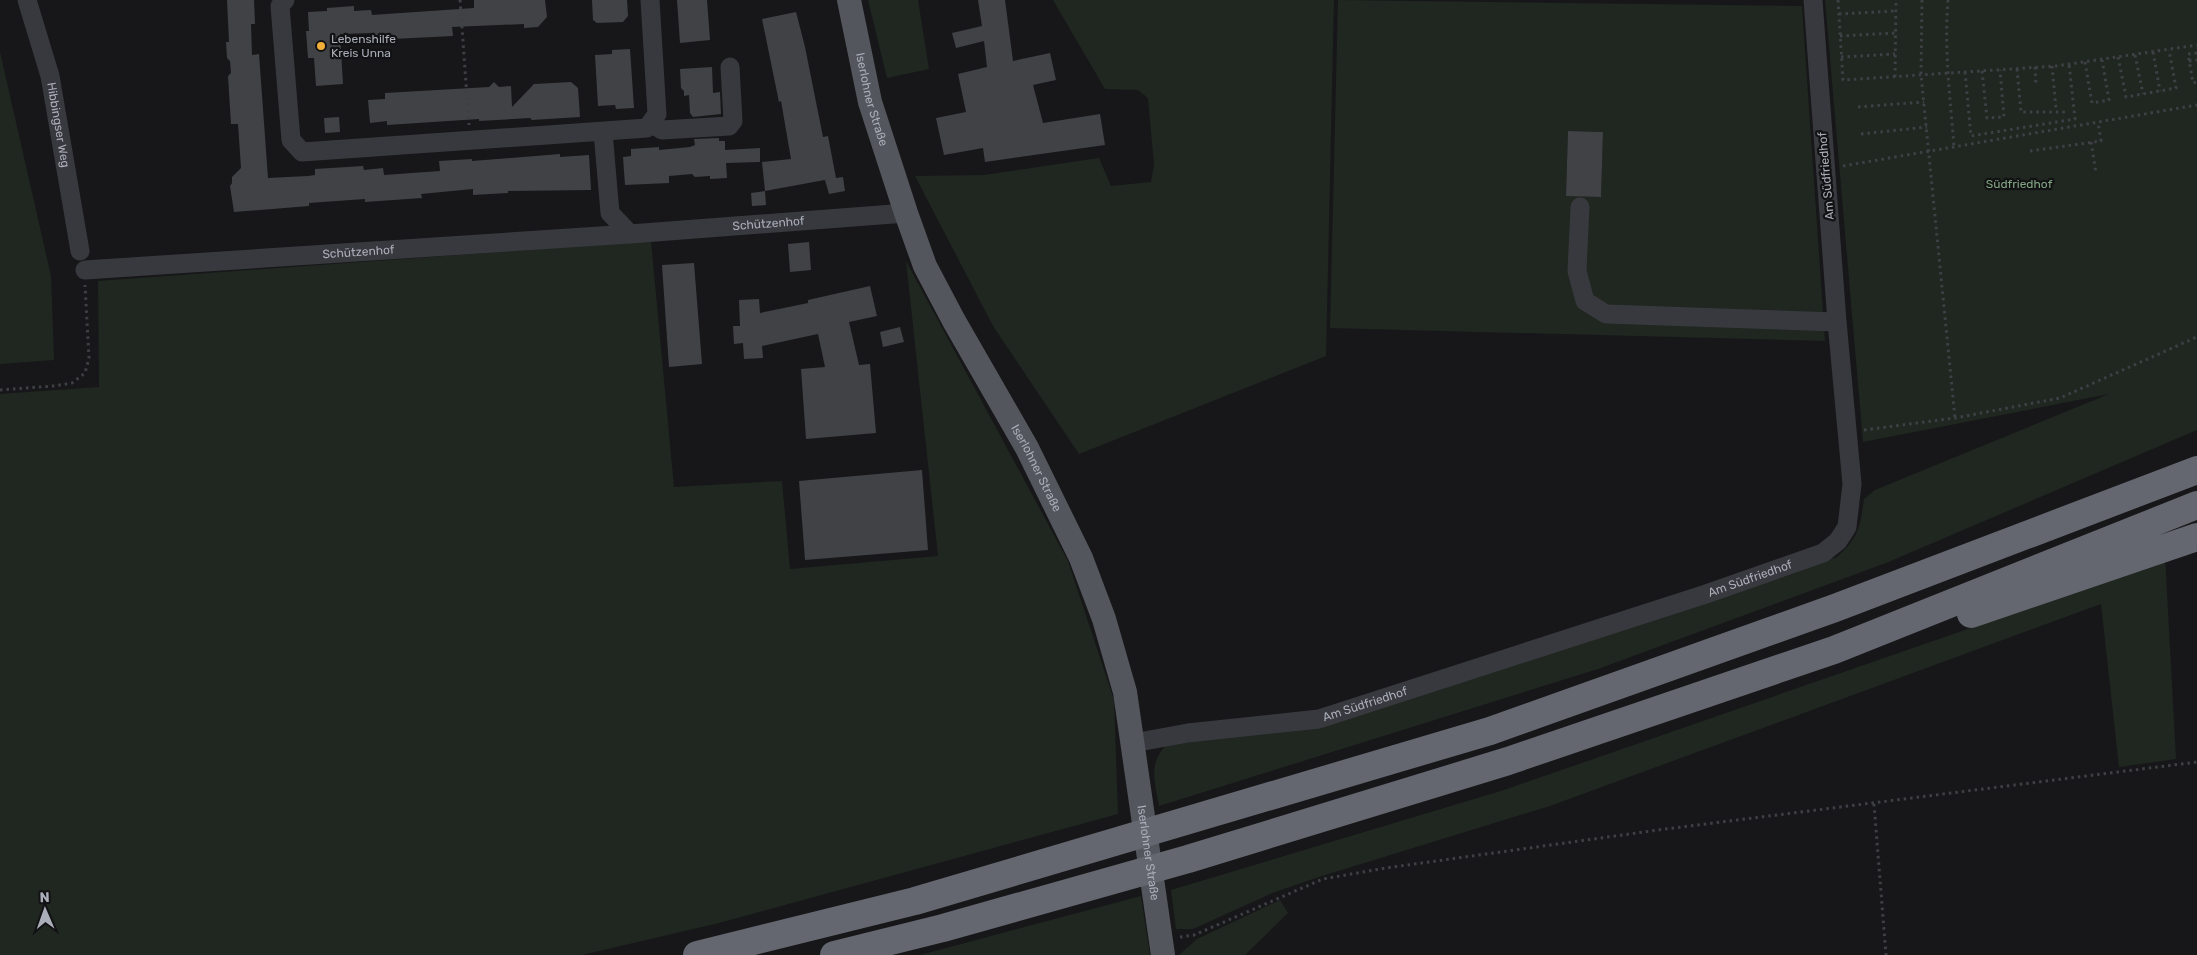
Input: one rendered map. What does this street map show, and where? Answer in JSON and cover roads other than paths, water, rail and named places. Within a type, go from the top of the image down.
[{"type":"highway","points":[[697,955],[915,901],[1490,731],[1835,608],[2197,470]]},
{"type":"highway","points":[[834,955],[943,928],[1188,859],[1508,761],[1834,650],[2197,505]]},
{"type":"highway","points":[[1834,650],[1911,635],[2197,537]]},
{"type":"main road","name":"Iserlohner Straße","points":[[849,0],[870,102],[925,266],[954,321],[1027,448],[1082,558],[1104,618],[1124,692],[1133,743],[1162,947]]},
{"type":"street","name":"Hibbingser Weg","points":[[27,0],[50,76],[80,251]]},
{"type":"street","points":[[286,0],[280,6],[291,140],[302,152],[647,128],[657,114],[650,0]]},
{"type":"street","name":"Am Südfriedhof","points":[[1133,743],[1188,733],[1319,719],[1706,594],[1823,553],[1838,541],[1847,527],[1852,484],[1837,322],[1813,0]]},
{"type":"street","points":[[651,123],[662,130],[729,126],[733,121],[730,67]]},
{"type":"street","points":[[603,132],[610,214],[630,234]]},
{"type":"street","points":[[1580,207],[1577,271],[1585,301],[1606,314],[1837,322]]},
{"type":"street","name":"Schützenhof","points":[[85,270],[630,234],[906,213]]},
{"type":"place","name":"Lebenshilfe Kreis Unna","points":[[321,46]]},
{"type":"park label","name":"Südfriedhof","points":[[2019,184]]}]
